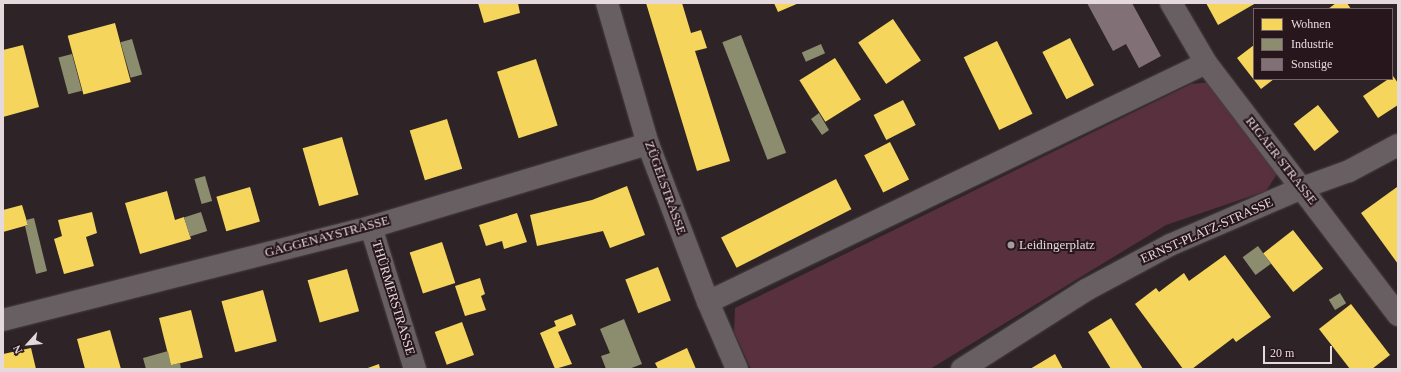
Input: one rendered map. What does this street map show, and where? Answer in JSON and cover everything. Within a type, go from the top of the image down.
[{"type":"street","name":"ZÜGELSTRASSE","points":[[607,3],[648,144],[708,302],[738,369]]},
{"type":"street","name":"RIGAER STRASSE","points":[[1171,3],[1206,63],[1398,314]]},
{"type":"street","points":[[708,302],[1206,63]]},
{"type":"street","name":"GAGGENAYSTRASSE","points":[[3,320],[370,227],[648,144]]},
{"type":"street","name":"ERNST-PLATZ-STRASSE","points":[[962,369],[1086,290],[1163,248],[1302,188],[1349,171],[1398,145]]},
{"type":"street","name":"THÜRMERSTRASSE","points":[[370,227],[415,369]]},
{"type":"shaded area","points":[[1212,82],[1279,171],[1266,191],[1166,225],[930,369],[751,369],[734,332],[735,308],[1191,84]]},
{"type":"building: Wohnen","points":[[478,3],[518,3],[520,13],[484,23]]},
{"type":"building: Wohnen","points":[[646,3],[682,3],[691,33],[701,30],[707,48],[695,51],[730,161],[697,171]]},
{"type":"building: Wohnen","points":[[774,3],[799,3],[778,12]]},
{"type":"building: Wohnen","points":[[1206,3],[1256,3],[1218,25]]},
{"type":"building: Wohnen","points":[[1336,3],[1347,3],[1350,8],[1329,8]]},
{"type":"building: Wohnen","points":[[893,19],[921,60],[886,84],[858,42]]},
{"type":"building: Wohnen","points":[[115,23],[131,82],[83,95],[68,36]]},
{"type":"building: Wohnen","points":[[1070,38],[1094,85],[1066,99],[1042,52]]},
{"type":"building: Wohnen","points":[[997,41],[1033,114],[999,130],[964,57]]},
{"type":"building: Wohnen","points":[[23,45],[39,107],[3,117],[3,50]]},
{"type":"building: Wohnen","points":[[1253,46],[1253,79],[1237,58]]},
{"type":"building: Wohnen","points":[[835,58],[861,100],[825,122],[799,80]]},
{"type":"building: Wohnen","points":[[536,59],[558,126],[519,138],[497,72]]},
{"type":"building: Wohnen","points":[[1393,76],[1398,83],[1398,105],[1378,118],[1363,96],[1387,80],[1393,80]]},
{"type":"building: Wohnen","points":[[1254,80],[1273,80],[1261,89]]},
{"type":"building: Wohnen","points":[[903,100],[916,125],[886,140],[874,115]]},
{"type":"building: Wohnen","points":[[1318,105],[1339,132],[1315,151],[1294,124]]},
{"type":"building: Wohnen","points":[[447,119],[462,169],[425,180],[410,130]]},
{"type":"building: Wohnen","points":[[342,137],[359,195],[319,206],[303,148]]},
{"type":"building: Wohnen","points":[[890,142],[909,179],[883,193],[864,155]]},
{"type":"building: Wohnen","points":[[836,179],[851,209],[736,268],[721,238]]},
{"type":"building: Wohnen","points":[[627,186],[645,235],[610,248],[603,231],[537,246],[530,215],[592,200]]},
{"type":"building: Wohnen","points":[[250,187],[260,222],[226,231],[216,197]]},
{"type":"building: Wohnen","points":[[1397,187],[1398,188],[1398,264],[1361,213]]},
{"type":"building: Wohnen","points":[[167,191],[175,220],[184,217],[191,239],[140,254],[125,203]]},
{"type":"building: Wohnen","points":[[22,205],[28,225],[3,232],[3,210]]},
{"type":"building: Wohnen","points":[[92,212],[97,233],[86,237],[94,266],[64,274],[54,239],[62,236],[58,220]]},
{"type":"building: Wohnen","points":[[517,213],[527,242],[504,249],[502,241],[486,246],[479,225]]},
{"type":"building: Wohnen","points":[[1293,230],[1323,269],[1293,292],[1263,253]]},
{"type":"building: Wohnen","points":[[442,242],[455,283],[423,293],[410,253]]},
{"type":"building: Wohnen","points":[[1225,255],[1271,317],[1236,342],[1233,338],[1192,369],[1183,369],[1135,304],[1156,288],[1159,292],[1184,273],[1189,281]]},
{"type":"building: Wohnen","points":[[658,267],[671,301],[638,313],[625,280]]},
{"type":"building: Wohnen","points":[[347,269],[359,311],[320,323],[308,280]]},
{"type":"building: Wohnen","points":[[480,278],[485,294],[481,296],[486,310],[465,316],[455,286]]},
{"type":"building: Wohnen","points":[[263,290],[277,341],[235,352],[221,301]]},
{"type":"building: Wohnen","points":[[1351,304],[1390,355],[1372,369],[1350,369],[1319,329]]},
{"type":"building: Wohnen","points":[[191,310],[203,358],[171,366],[159,318]]},
{"type":"building: Wohnen","points":[[572,314],[576,325],[558,332],[572,364],[555,369],[540,333],[556,326],[554,321]]},
{"type":"building: Wohnen","points":[[1111,318],[1143,369],[1111,369],[1088,332]]},
{"type":"building: Wohnen","points":[[462,322],[474,355],[447,365],[435,332]]},
{"type":"building: Wohnen","points":[[110,330],[121,369],[85,369],[77,339]]},
{"type":"building: Wohnen","points":[[31,348],[36,369],[3,369],[3,354]]},
{"type":"building: Wohnen","points":[[687,348],[696,369],[658,369],[655,363]]},
{"type":"building: Wohnen","points":[[1055,354],[1063,369],[1030,369]]},
{"type":"building: Wohnen","points":[[379,364],[380,369],[365,369]]},
{"type":"building: Industrie","points":[[741,35],[786,153],[767,160],[722,42]]},
{"type":"building: Industrie","points":[[132,39],[142,75],[131,78],[120,42]]},
{"type":"building: Industrie","points":[[821,44],[825,53],[806,62],[802,53]]},
{"type":"building: Industrie","points":[[72,54],[82,91],[68,94],[58,58]]},
{"type":"building: Industrie","points":[[819,113],[829,130],[822,135],[811,119]]},
{"type":"building: Industrie","points":[[205,176],[212,201],[202,204],[194,179]]},
{"type":"building: Industrie","points":[[201,212],[207,231],[190,237],[184,218]]},
{"type":"building: Industrie","points":[[34,218],[47,271],[36,274],[25,226],[28,225],[26,220]]},
{"type":"building: Industrie","points":[[1258,246],[1271,264],[1256,275],[1243,257]]},
{"type":"building: Industrie","points":[[1340,293],[1346,303],[1335,310],[1329,300]]},
{"type":"building: Industrie","points":[[624,319],[642,364],[629,369],[606,369],[601,356],[610,353],[600,329]]},
{"type":"building: Industrie","points":[[168,351],[171,365],[180,363],[181,369],[146,369],[143,358]]},
{"type":"building: Sonstige","points":[[1087,3],[1132,3],[1161,56],[1139,68],[1126,44],[1113,51]]},
{"type":"place","name":"Leidingerplatz","points":[[1011,245]]}]
